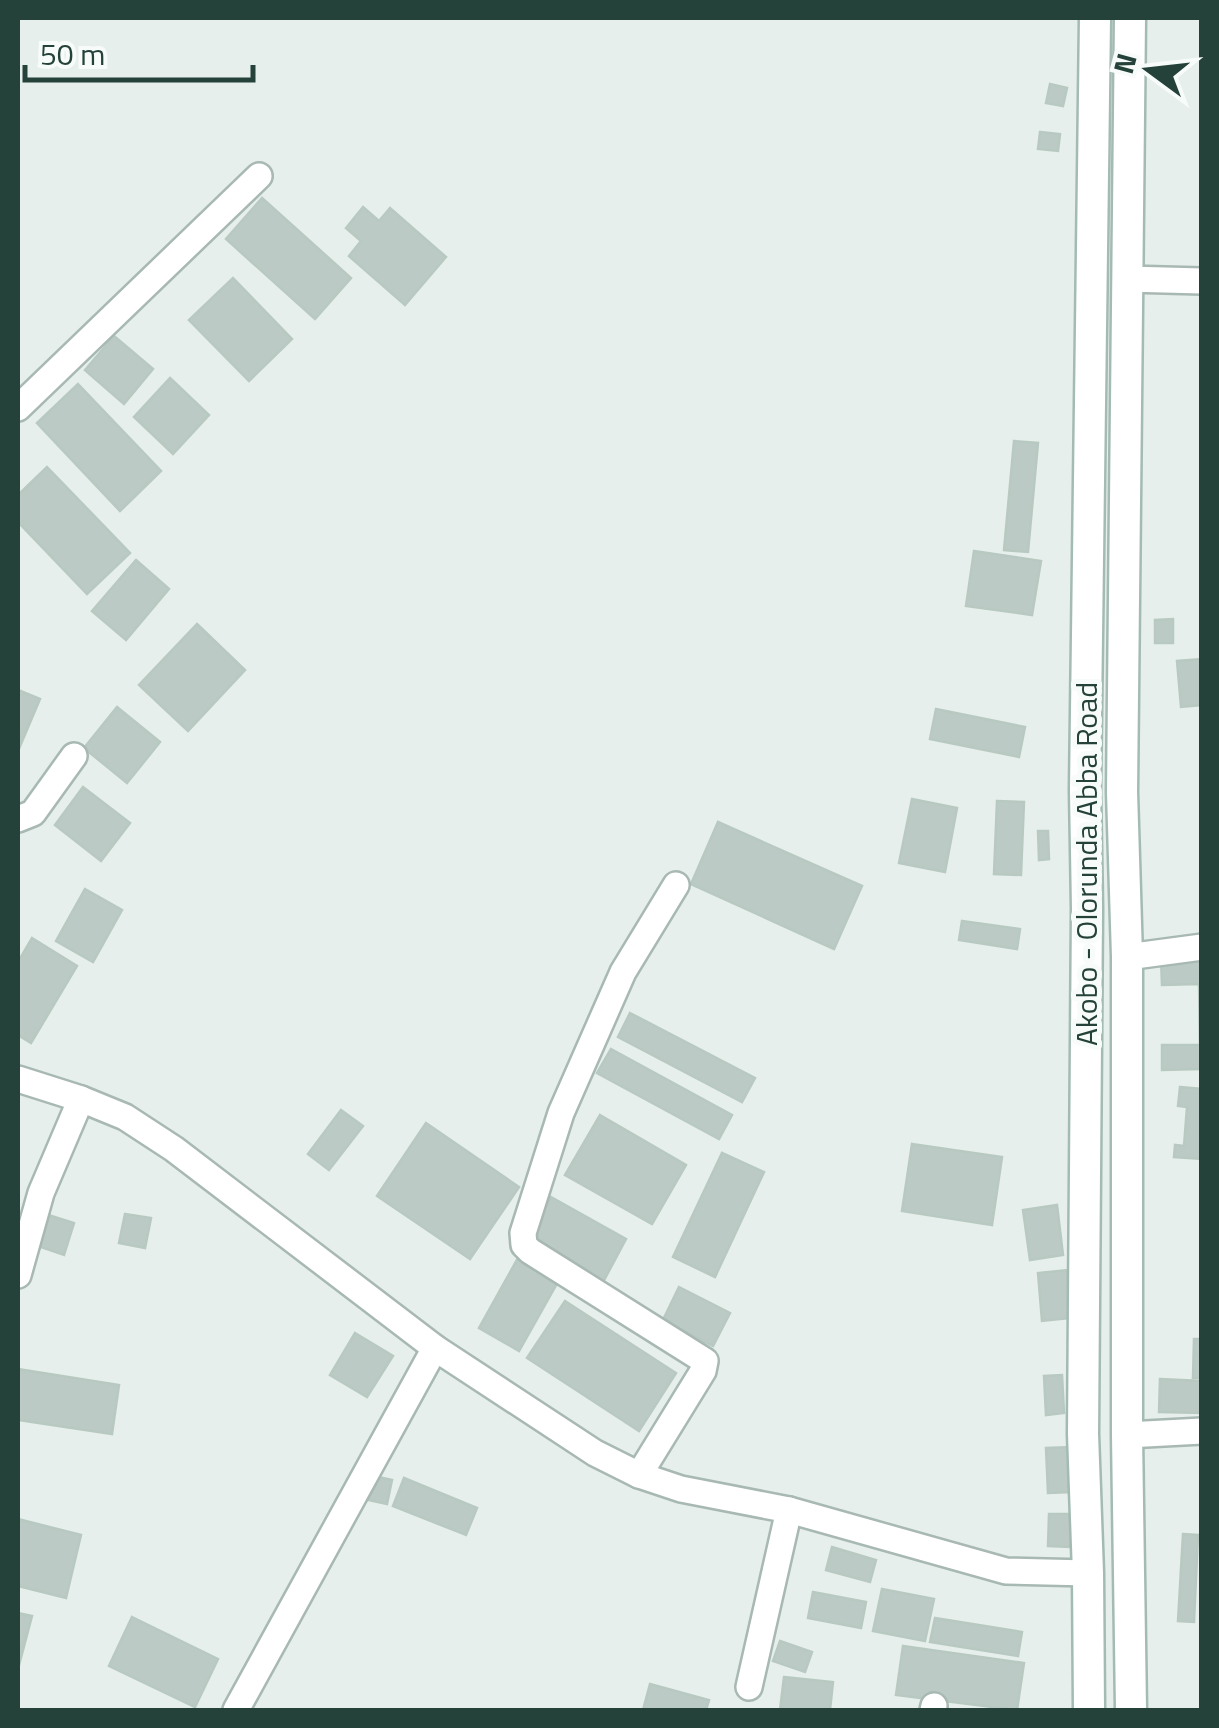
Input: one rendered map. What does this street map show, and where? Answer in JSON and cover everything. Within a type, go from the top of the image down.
[{"type":"main road","name":"Akobo - Olorunda Abba Road","points":[[1089,1710],[1083,1434],[1085,790],[1095,18]]},
{"type":"main road","name":"Akobo - Olorunda Abba Road","points":[[1130,18],[1122,792],[1128,957],[1130,1710]]},
{"type":"street","points":[[18,408],[259,176]]},
{"type":"street","points":[[1127,279],[1202,281]]},
{"type":"street","points":[[18,820],[33,813],[74,756]]},
{"type":"street","points":[[639,1475],[703,1371],[705,1361],[530,1251],[524,1244],[523,1233],[568,1095],[623,972],[676,885]]},
{"type":"street","points":[[1128,957],[1202,946]]},
{"type":"street","points":[[21,1086],[80,1099],[125,1117],[174,1149],[435,1348],[595,1453],[639,1475],[682,1489],[789,1510],[1006,1570],[1088,1573]]},
{"type":"street","points":[[18,1275],[42,1193],[80,1099]]},
{"type":"street","points":[[236,1710],[435,1348]]},
{"type":"street","points":[[1127,1436],[1202,1431]]},
{"type":"street","points":[[749,1687],[789,1510]]},
{"type":"building","points":[[1050,84],[1067,88],[1063,106],[1046,103]]},
{"type":"building","points":[[1040,132],[1060,134],[1058,151],[1038,149]]},
{"type":"building","points":[[262,198],[351,278],[315,319],[226,239]]},
{"type":"building","points":[[363,207],[379,221],[390,208],[446,257],[405,305],[349,256],[361,241],[346,228]]},
{"type":"building","points":[[233,278],[292,339],[249,381],[189,320]]},
{"type":"building","points":[[114,336],[153,369],[124,404],[85,370]]},
{"type":"building","points":[[170,378],[209,415],[173,454],[134,417]]},
{"type":"building","points":[[78,384],[161,471],[120,511],[37,423]]},
{"type":"building","points":[[1014,441],[1038,443],[1028,552],[1004,550]]},
{"type":"building","points":[[47,467],[130,553],[87,594],[18,522],[18,495]]},
{"type":"building","points":[[974,551],[1041,561],[1032,615],[966,606]]},
{"type":"building","points":[[136,560],[169,589],[126,640],[92,611]]},
{"type":"building","points":[[1173,619],[1173,643],[1155,643],[1155,620]]},
{"type":"building","points":[[197,624],[245,670],[188,731],[139,685]]},
{"type":"building","points":[[1202,659],[1202,705],[1181,707],[1177,661]]},
{"type":"building","points":[[18,690],[40,699],[18,751]]},
{"type":"building","points":[[117,707],[160,742],[127,783],[84,748]]},
{"type":"building","points":[[936,709],[1025,727],[1019,757],[930,739]]},
{"type":"building","points":[[83,787],[130,823],[101,861],[55,825]]},
{"type":"building","points":[[912,799],[957,808],[945,872],[899,863]]},
{"type":"building","points":[[997,801],[1024,802],[1021,875],[994,874]]},
{"type":"building","points":[[718,822],[862,886],[834,949],[691,884]]},
{"type":"building","points":[[1038,831],[1048,831],[1049,859],[1039,860]]},
{"type":"building","points":[[85,889],[122,910],[93,962],[56,941]]},
{"type":"building","points":[[962,921],[1020,929],[1017,949],[959,940]]},
{"type":"building","points":[[32,938],[77,966],[31,1043],[18,1035],[18,962]]},
{"type":"building","points":[[1202,957],[1202,1069],[1162,1070],[1162,1045],[1200,1045],[1199,984],[1162,985],[1161,958]]},
{"type":"building","points":[[630,1013],[755,1078],[742,1102],[618,1037]]},
{"type":"building","points":[[611,1049],[732,1115],[719,1139],[597,1073]]},
{"type":"building","points":[[1180,1087],[1202,1089],[1202,1159],[1174,1157],[1175,1145],[1184,1146],[1187,1107],[1178,1106]]},
{"type":"building","points":[[341,1110],[363,1126],[329,1170],[308,1154]]},
{"type":"building","points":[[600,1115],[686,1165],[652,1224],[565,1175]]},
{"type":"building","points":[[426,1123],[519,1187],[470,1259],[377,1196]]},
{"type":"building","points":[[912,1144],[1002,1157],[992,1225],[902,1211]]},
{"type":"building","points":[[722,1153],[764,1172],[715,1277],[673,1257]]},
{"type":"building","points":[[551,1197],[626,1239],[602,1284],[526,1243]]},
{"type":"building","points":[[1057,1205],[1063,1255],[1030,1260],[1023,1210]]},
{"type":"building","points":[[42,1213],[74,1223],[64,1255],[32,1244]]},
{"type":"building","points":[[125,1214],[151,1218],[145,1248],[119,1243]]},
{"type":"building","points":[[518,1258],[559,1280],[519,1351],[479,1328]]},
{"type":"building","points":[[1067,1270],[1071,1318],[1042,1321],[1038,1273]]},
{"type":"building","points":[[679,1287],[730,1313],[713,1346],[663,1320]]},
{"type":"building","points":[[565,1301],[676,1373],[639,1431],[527,1358]]},
{"type":"building","points":[[355,1333],[393,1356],[367,1397],[330,1375]]},
{"type":"building","points":[[1194,1339],[1202,1339],[1202,1378],[1193,1378]]},
{"type":"building","points":[[18,1369],[119,1385],[112,1434],[18,1420]]},
{"type":"building","points":[[1062,1375],[1064,1413],[1046,1415],[1044,1376]]},
{"type":"building","points":[[1160,1379],[1202,1381],[1202,1413],[1159,1412]]},
{"type":"building","points":[[1071,1447],[1073,1492],[1048,1493],[1046,1448]]},
{"type":"building","points":[[369,1475],[392,1480],[387,1504],[364,1499]]},
{"type":"building","points":[[404,1478],[477,1508],[466,1535],[393,1506]]},
{"type":"building","points":[[1049,1514],[1083,1514],[1082,1530],[1070,1529],[1070,1547],[1048,1546]]},
{"type":"building","points":[[18,1519],[81,1535],[66,1598],[18,1586]]},
{"type":"building","points":[[1183,1534],[1198,1535],[1194,1622],[1178,1621]]},
{"type":"building","points":[[832,1547],[876,1560],[870,1582],[826,1570]]},
{"type":"building","points":[[882,1589],[934,1599],[925,1641],[873,1631]]},
{"type":"building","points":[[813,1592],[866,1602],[861,1628],[808,1618]]},
{"type":"building","points":[[18,1613],[32,1616],[18,1669]]},
{"type":"building","points":[[132,1617],[218,1659],[195,1707],[109,1666]]},
{"type":"building","points":[[935,1618],[1022,1632],[1018,1656],[930,1642]]},
{"type":"building","points":[[780,1641],[812,1652],[805,1672],[773,1661]]},
{"type":"building","points":[[903,1646],[1024,1663],[1017,1710],[896,1695]]},
{"type":"building","points":[[784,1677],[833,1682],[830,1710],[780,1710]]},
{"type":"building","points":[[650,1684],[709,1700],[706,1710],[643,1710]]}]
